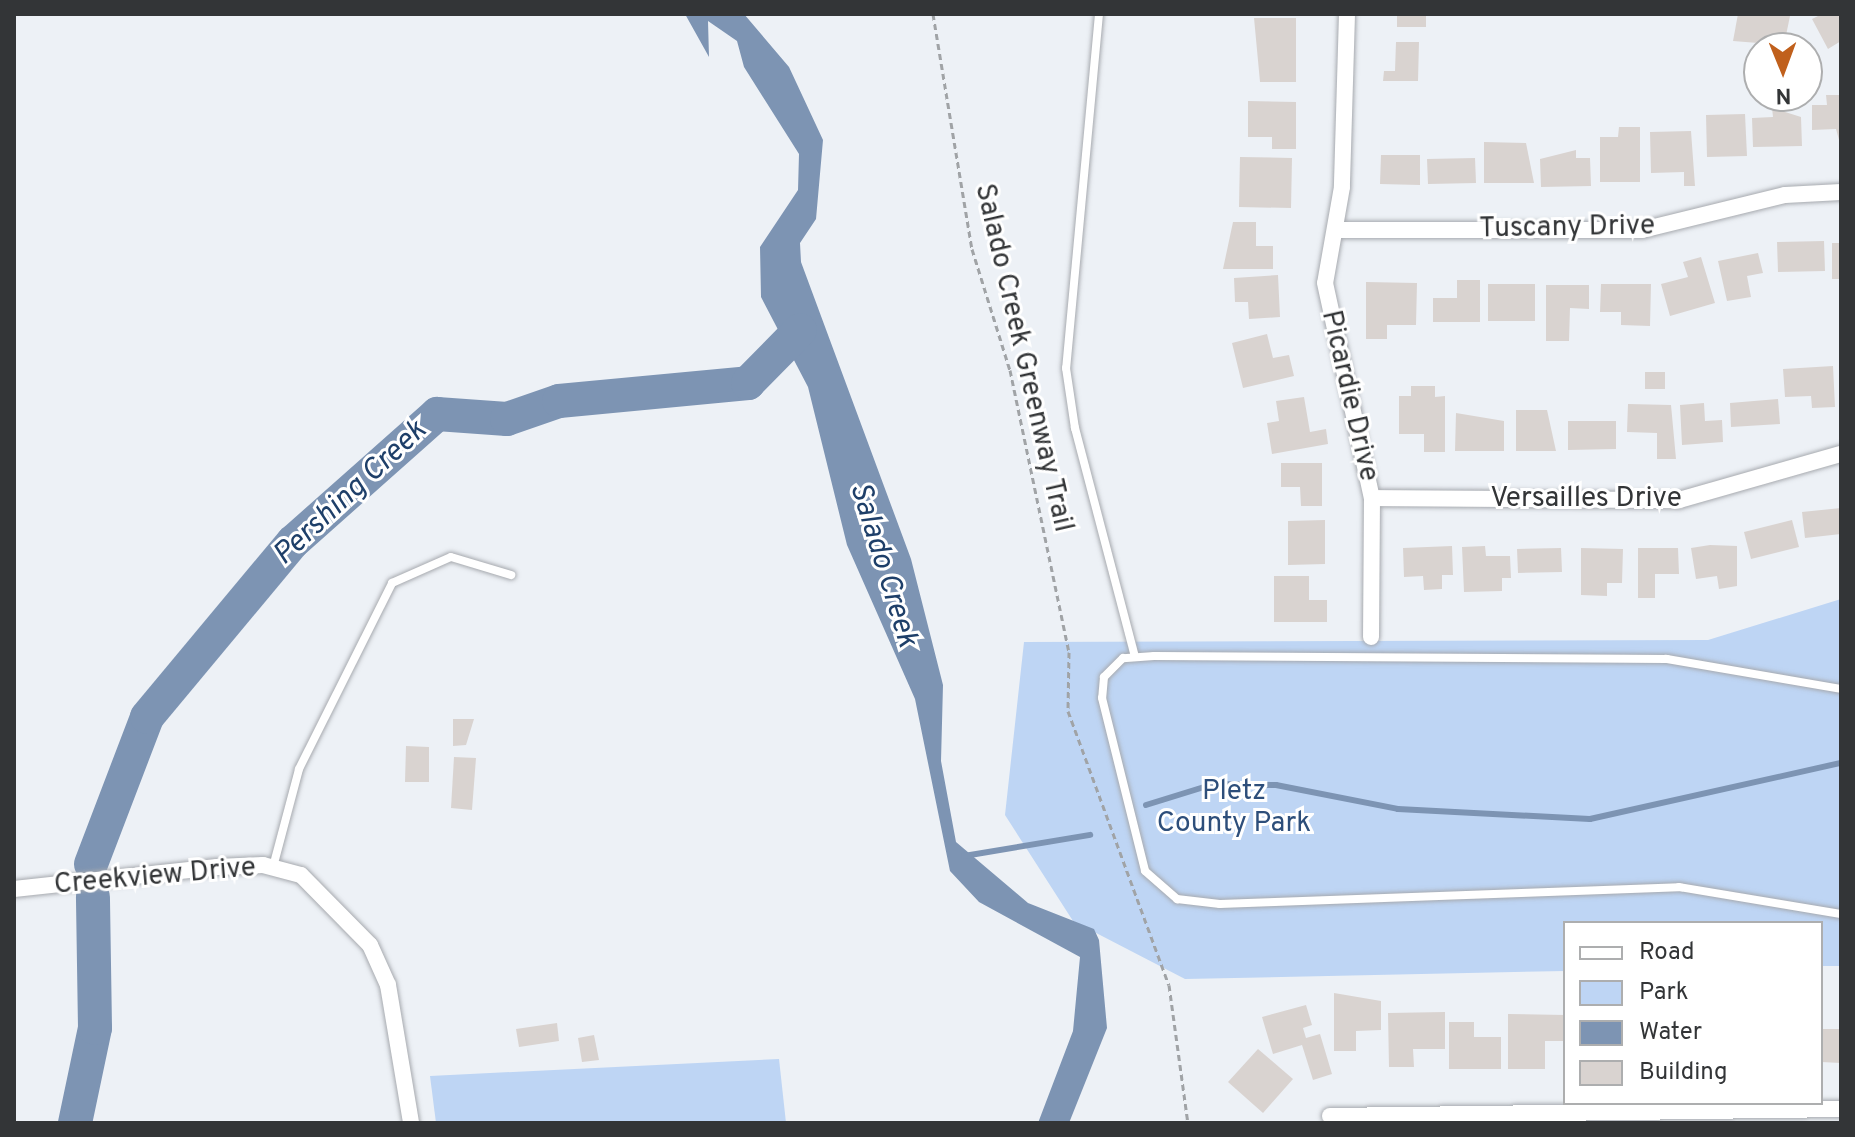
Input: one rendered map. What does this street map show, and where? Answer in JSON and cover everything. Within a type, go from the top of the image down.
[{"type":"street","name":"Picardie Drive","points":[[1347,14],[1336,230],[1327,312],[1372,498],[1371,637]]},
{"type":"street","name":"Tuscany Drive","points":[[1336,230],[1642,230],[1785,195],[1841,192]]},
{"type":"street","name":"Versailles Drive","points":[[1372,498],[1679,500],[1841,454]]},
{"type":"street","name":"Creekview Drive","points":[[14,889],[217,867],[273,868],[301,875],[370,945],[397,1020],[411,1123]]},
{"type":"street","points":[[1330,1116],[1475,1119],[1841,1109]]},
{"type":"lane","points":[[1099,14],[1066,368],[1135,656]]},
{"type":"lane","points":[[273,868],[299,769],[392,583],[451,557],[511,575]]},
{"type":"lane","points":[[1841,689],[1667,659],[1135,656],[1104,677],[1102,698],[1145,871],[1177,899],[1220,904],[1679,887],[1841,914]]},
{"type":"path","name":"Salado Creek Greenway Trail","points":[[933,14],[972,249],[1014,385],[1069,652],[1068,711],[1169,985],[1188,1123]]},
{"type":"green space","name":"Pletz County Park","points":[[1841,599],[1841,966],[1823,966],[1823,921],[1563,921],[1563,971],[1185,979],[1073,921],[1005,815],[1024,642],[1708,640]]},
{"type":"green space","points":[[779,1059],[786,1123],[436,1123],[430,1076]]},
{"type":"water","name":"Salado Creek","points":[[685,14],[744,14],[789,67],[823,140],[816,219],[800,243],[801,262],[911,559],[943,685],[941,761],[956,842],[1028,903],[1094,929],[1099,940],[1107,1028],[1069,1123],[1038,1123],[1073,1031],[1080,957],[979,902],[950,871],[915,699],[847,545],[808,387],[761,297],[760,247],[798,190],[799,154],[744,67],[737,41],[708,21],[709,57]]},
{"type":"building","points":[[1397,14],[1426,14],[1426,27],[1397,27]]},
{"type":"building","points":[[1738,14],[1790,16],[1787,32],[1743,32],[1743,42],[1733,41]]},
{"type":"building","points":[[1822,14],[1841,14],[1841,41],[1828,49],[1823,32],[1819,32],[1812,19]]},
{"type":"building","points":[[1254,18],[1296,18],[1296,82],[1260,82]]},
{"type":"building","points":[[1396,42],[1419,42],[1418,81],[1383,81],[1384,71],[1395,71]]},
{"type":"building","points":[[1826,95],[1841,95],[1841,147],[1836,129],[1812,130],[1812,112],[1823,112],[1823,105],[1827,105]]},
{"type":"building","points":[[1248,101],[1296,102],[1296,149],[1272,149],[1272,137],[1248,137]]},
{"type":"building","points":[[1772,112],[1801,117],[1802,146],[1753,147],[1752,118],[1773,117]]},
{"type":"building","points":[[1745,114],[1747,156],[1707,157],[1706,115]]},
{"type":"building","points":[[1619,127],[1640,127],[1640,182],[1600,182],[1600,137],[1618,137]]},
{"type":"building","points":[[1691,131],[1695,186],[1684,186],[1684,172],[1651,173],[1650,132]]},
{"type":"building","points":[[1484,142],[1526,143],[1534,183],[1484,183]]},
{"type":"building","points":[[1576,150],[1576,158],[1590,158],[1591,186],[1541,187],[1540,159]]},
{"type":"building","points":[[1381,155],[1420,155],[1420,185],[1380,184]]},
{"type":"building","points":[[1240,157],[1292,158],[1291,208],[1239,207]]},
{"type":"building","points":[[1475,158],[1476,183],[1428,184],[1427,159]]},
{"type":"building","points":[[1233,222],[1256,222],[1256,246],[1273,246],[1273,269],[1223,269]]},
{"type":"building","points":[[1824,241],[1825,271],[1778,272],[1777,242]]},
{"type":"building","points":[[1832,243],[1841,243],[1841,279],[1832,279]]},
{"type":"building","points":[[1758,253],[1763,273],[1747,276],[1751,297],[1727,301],[1718,261]]},
{"type":"building","points":[[1701,257],[1715,303],[1670,316],[1661,284],[1688,277],[1683,262]]},
{"type":"building","points":[[1278,275],[1280,317],[1249,319],[1248,302],[1235,302],[1234,278]]},
{"type":"building","points":[[1457,280],[1480,280],[1480,322],[1433,322],[1433,298],[1457,298]]},
{"type":"building","points":[[1366,282],[1417,283],[1416,325],[1387,325],[1387,339],[1366,339]]},
{"type":"building","points":[[1488,284],[1535,284],[1535,321],[1488,321]]},
{"type":"building","points":[[1601,284],[1651,284],[1650,326],[1621,325],[1621,312],[1600,312]]},
{"type":"building","points":[[1546,285],[1589,285],[1589,309],[1570,308],[1569,341],[1546,341]]},
{"type":"building","points":[[1267,334],[1273,358],[1289,355],[1294,376],[1243,388],[1232,343]]},
{"type":"building","points":[[1833,366],[1835,407],[1812,408],[1811,396],[1785,397],[1783,369]]},
{"type":"building","points":[[1645,372],[1665,372],[1665,389],[1645,389]]},
{"type":"building","points":[[1411,386],[1435,386],[1435,397],[1445,396],[1445,452],[1424,452],[1424,434],[1399,434],[1399,396],[1411,396]]},
{"type":"building","points":[[1304,397],[1310,432],[1326,429],[1328,444],[1272,454],[1267,423],[1279,421],[1276,401]]},
{"type":"building","points":[[1778,399],[1780,424],[1731,427],[1730,403]]},
{"type":"building","points":[[1704,403],[1705,421],[1722,420],[1723,442],[1682,445],[1680,405]]},
{"type":"building","points":[[1628,404],[1671,405],[1676,459],[1657,459],[1657,433],[1627,432]]},
{"type":"building","points":[[1516,410],[1547,410],[1556,451],[1516,451]]},
{"type":"building","points":[[1456,413],[1504,421],[1504,451],[1455,451]]},
{"type":"building","points":[[1568,421],[1616,421],[1616,449],[1568,450]]},
{"type":"building","points":[[1281,463],[1322,463],[1322,506],[1301,506],[1300,487],[1281,487]]},
{"type":"building","points":[[1841,508],[1841,534],[1805,538],[1802,512]]},
{"type":"building","points":[[1325,520],[1325,564],[1288,565],[1288,521]]},
{"type":"building","points":[[1792,520],[1799,547],[1751,559],[1744,532]]},
{"type":"building","points":[[1452,546],[1453,575],[1442,575],[1442,589],[1424,590],[1423,576],[1404,577],[1403,548]]},
{"type":"building","points":[[1485,546],[1486,556],[1510,556],[1511,578],[1502,578],[1502,591],[1464,592],[1462,547]]},
{"type":"building","points":[[1737,546],[1737,586],[1719,589],[1717,576],[1696,579],[1691,548]]},
{"type":"building","points":[[1561,548],[1562,572],[1518,573],[1517,549]]},
{"type":"building","points":[[1581,548],[1623,549],[1622,583],[1607,583],[1607,596],[1581,595]]},
{"type":"building","points":[[1638,548],[1678,548],[1679,574],[1655,574],[1655,598],[1638,598]]},
{"type":"building","points":[[1274,576],[1309,576],[1309,600],[1327,600],[1327,622],[1274,622]]},
{"type":"building","points":[[453,719],[474,719],[466,745],[453,746]]},
{"type":"building","points":[[406,746],[429,747],[429,782],[405,782]]},
{"type":"building","points":[[454,757],[476,758],[472,810],[451,808]]},
{"type":"building","points":[[1334,993],[1381,1001],[1381,1030],[1356,1031],[1356,1051],[1334,1051]]},
{"type":"building","points":[[1306,1005],[1312,1025],[1303,1028],[1306,1038],[1320,1034],[1332,1074],[1313,1080],[1302,1045],[1273,1054],[1262,1017]]},
{"type":"building","points":[[1445,1012],[1445,1049],[1413,1049],[1414,1067],[1389,1067],[1388,1013]]},
{"type":"building","points":[[1508,1014],[1563,1015],[1563,1041],[1545,1041],[1545,1069],[1508,1069]]},
{"type":"building","points":[[1449,1022],[1474,1022],[1474,1037],[1501,1037],[1501,1069],[1449,1069]]},
{"type":"building","points":[[557,1023],[559,1041],[519,1047],[516,1029]]},
{"type":"building","points":[[1823,1029],[1841,1029],[1841,1063],[1823,1062]]},
{"type":"building","points":[[594,1035],[599,1060],[582,1062],[578,1038]]},
{"type":"building","points":[[1258,1049],[1293,1079],[1263,1113],[1228,1082]]},
{"type":"waterway","name":"Pershing Creek","points":[[91,864],[147,717],[293,542],[437,414],[507,419],[559,401],[748,383],[800,330]]},
{"type":"waterway","points":[[1146,805],[1214,784],[1276,785],[1398,809],[1590,819],[1841,763]]},
{"type":"waterway","points":[[964,856],[1090,835]]},
{"type":"waterway","name":"Pershing Creek","points":[[75,1123],[95,1028],[93,897]]}]
